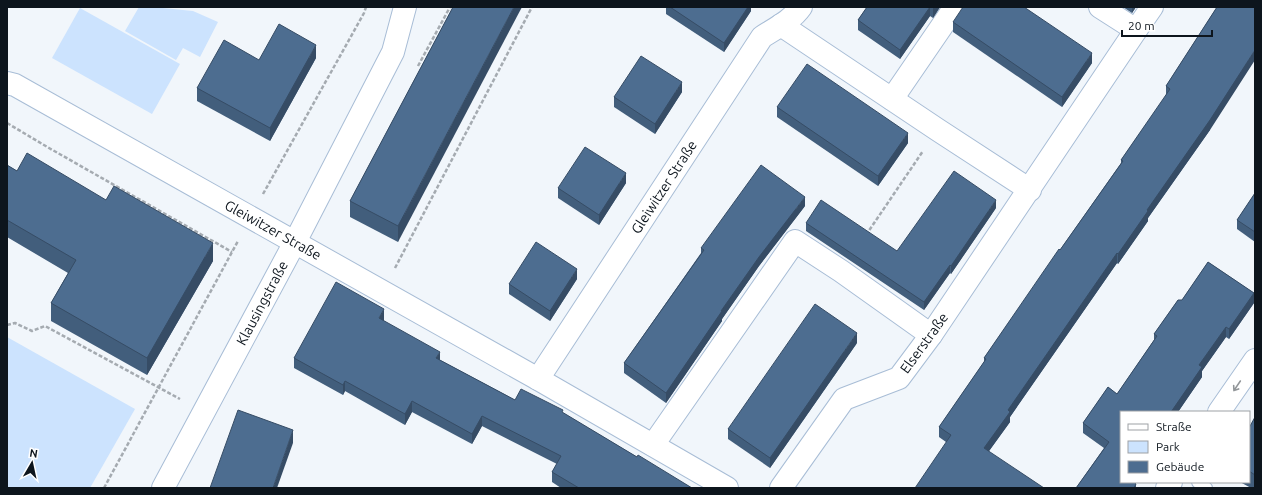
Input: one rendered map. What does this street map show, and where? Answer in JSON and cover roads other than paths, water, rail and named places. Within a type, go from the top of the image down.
[{"type":"street","name":"Klausingstraße","points":[[163,488],[295,242],[393,52],[405,7]]},
{"type":"street","name":"Gleiwitzer Straße","points":[[538,379],[762,37],[782,25],[798,12],[801,7]]},
{"type":"street","points":[[892,99],[954,7]]},
{"type":"street","points":[[1100,7],[1136,30]]},
{"type":"street","name":"Elserstraße","points":[[781,488],[844,399],[899,378],[932,335],[1152,7]]},
{"type":"street","points":[[782,25],[1030,190]]},
{"type":"street","name":"Gleiwitzer Straße","points":[[7,83],[15,85],[295,242],[727,488]]},
{"type":"street","points":[[653,446],[795,241],[841,271],[932,335]]},
{"type":"street","points":[[1220,411],[1255,360]]}]
